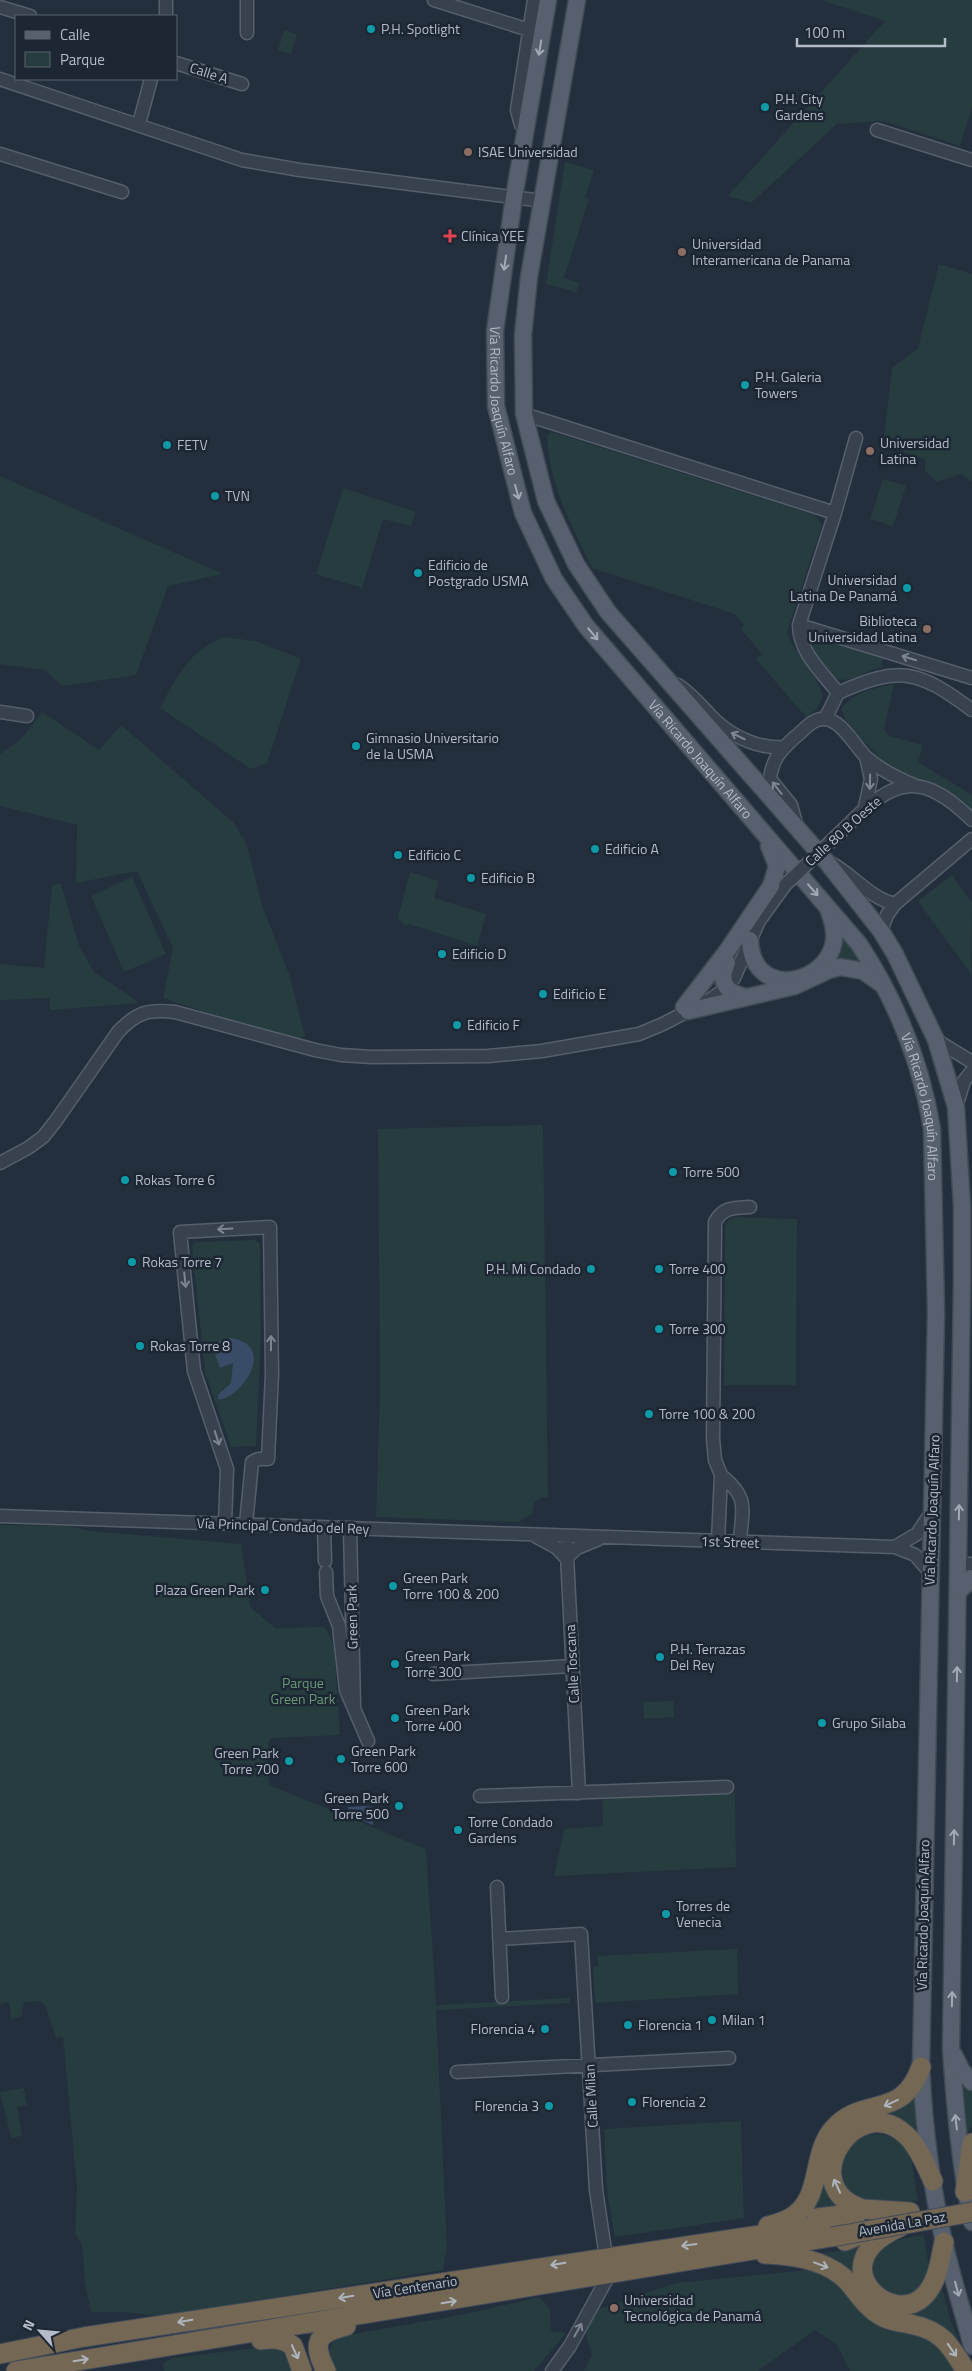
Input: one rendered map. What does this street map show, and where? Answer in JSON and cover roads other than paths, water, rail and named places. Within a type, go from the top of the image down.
[{"type":"highway","points":[[738,2246],[795,2214],[809,2199],[819,2155],[832,2129],[850,2116],[888,2105],[900,2098],[915,2082],[921,2067]]},
{"type":"highway","points":[[910,2217],[863,2209],[849,2203],[839,2193],[832,2171],[836,2149],[852,2131],[866,2125],[888,2125],[904,2134],[920,2152],[933,2182]]},
{"type":"highway","points":[[969,2197],[972,2144]]},
{"type":"highway","name":"Avenida La Paz","points":[[910,2217],[969,2197]]},
{"type":"highway","name":"Avenida La Paz","points":[[832,2230],[910,2217],[972,2212]]},
{"type":"highway","points":[[772,2254],[850,2240],[855,2237],[857,2227],[853,2216],[842,2215],[775,2224]]},
{"type":"highway","points":[[910,2217],[870,2246],[863,2260],[864,2276],[869,2288],[877,2296],[888,2302],[904,2305],[915,2302],[924,2296],[935,2278],[944,2242]]},
{"type":"highway","name":"Vía Centenario","points":[[0,2354],[84,2337],[608,2266],[832,2230]]},
{"type":"highway","points":[[738,2246],[810,2261],[833,2270],[849,2283],[870,2308],[881,2316],[929,2329],[941,2336],[966,2371]]},
{"type":"highway","name":"Vía Centenario","points":[[16,2371],[417,2308],[608,2266]]},
{"type":"highway","points":[[326,2371],[318,2346],[326,2332],[417,2308]]},
{"type":"highway","points":[[218,2338],[237,2344],[269,2339],[286,2341],[293,2346],[302,2371]]},
{"type":"main road","name":"Vía Ricardo Joaquín Alfaro","points":[[548,0],[514,197],[496,331],[494,368],[496,406],[523,513],[554,579],[586,626],[752,822],[859,944],[886,988],[906,1036],[923,1086],[932,1129],[936,1313],[929,1571],[921,2067],[924,2122],[933,2182],[944,2242],[972,2346]]},
{"type":"main road","name":"Vía Ricardo Joaquín Alfaro","points":[[577,0],[526,295],[522,379],[524,414],[546,501],[576,564],[608,612],[826,861],[881,932],[911,986],[936,1040],[956,1107],[962,1206],[958,1537],[965,1564],[958,1592],[951,2048],[955,2115],[972,2222]]},
{"type":"main road","points":[[686,1009],[774,880],[777,871],[775,857],[752,822]]},
{"type":"main road","points":[[750,940],[753,960],[768,977],[788,980],[806,975],[824,962],[832,949],[834,929],[829,908]]},
{"type":"main road","points":[[727,963],[722,976],[727,988],[734,994],[746,997]]},
{"type":"main road","points":[[686,1009],[795,986],[829,970],[840,967],[863,971],[886,988]]},
{"type":"main road","points":[[958,1537],[972,1550]]},
{"type":"main road","points":[[958,1592],[972,1578]]},
{"type":"main road","points":[[951,2048],[958,2065],[972,2082]]},
{"type":"street","points":[[166,0],[166,15]]},
{"type":"street","points":[[247,0],[247,33]]},
{"type":"street","points":[[434,0],[528,30]]},
{"type":"street","points":[[527,129],[521,124],[517,110],[534,0]]},
{"type":"street","points":[[0,7],[27,15]]},
{"type":"street","name":"Calle A","points":[[178,64],[242,84]]},
{"type":"street","points":[[0,79],[242,160],[308,171],[543,201]]},
{"type":"street","points":[[139,124],[151,80]]},
{"type":"street","points":[[878,130],[972,160]]},
{"type":"street","points":[[0,154],[122,192]]},
{"type":"street","points":[[524,414],[835,513]]},
{"type":"street","points":[[838,693],[804,649],[799,638],[799,625],[835,513],[856,438]]},
{"type":"street","points":[[799,625],[972,678]]},
{"type":"street","points":[[924,679],[930,665]]},
{"type":"street","points":[[825,719],[838,693],[859,683],[885,676],[906,675],[924,679],[943,689],[972,710]]},
{"type":"street","points":[[667,679],[688,691],[729,732],[763,746],[784,748]]},
{"type":"street","points":[[0,712],[27,716]]},
{"type":"street","points":[[798,830],[791,805],[770,779],[772,765],[784,748],[814,721],[825,719],[835,722],[866,757],[898,779],[916,786]]},
{"type":"street","points":[[866,757],[871,779],[866,807]]},
{"type":"street","name":"Calle 80 B Oeste","points":[[758,923],[785,885],[866,807],[878,797],[890,791],[916,786],[933,790],[947,797],[972,820]]},
{"type":"street","points":[[881,932],[887,915],[896,904],[972,839]]},
{"type":"street","points":[[826,861],[850,875],[875,896],[896,904]]},
{"type":"street","points":[[686,1009],[727,963],[758,923]]},
{"type":"street","points":[[0,1163],[28,1148],[43,1137],[106,1047],[130,1020],[141,1013],[156,1010],[198,1017],[315,1050],[341,1055],[372,1057],[488,1056],[542,1051],[639,1034],[663,1024],[686,1009],[727,988],[737,972],[758,923]]},
{"type":"street","points":[[936,1040],[972,1062]]},
{"type":"street","points":[[956,1107],[964,1081],[972,1071]]},
{"type":"street","points":[[718,1541],[720,1475],[715,1460],[713,1438],[715,1222],[720,1213],[727,1208],[750,1207]]},
{"type":"street","points":[[225,1524],[227,1470],[194,1371],[180,1232],[270,1227],[272,1374],[268,1459],[258,1459],[252,1462],[246,1524]]},
{"type":"street","points":[[227,1470],[250,1470]]},
{"type":"street","points":[[720,1475],[735,1487],[741,1496],[740,1542]]},
{"type":"street","points":[[894,1548],[917,1534],[931,1513]]},
{"type":"street","name":"Vía Principal Condado del Rey","points":[[0,1516],[566,1536]]},
{"type":"street","name":"Green Park","points":[[324,1527],[327,1596],[339,1626],[346,1690],[368,1741]]},
{"type":"street","name":"Green Park","points":[[350,1528],[354,1705]]},
{"type":"street","points":[[533,1535],[557,1548],[566,1558],[577,1548],[604,1537]]},
{"type":"street","name":"1st Street","points":[[566,1536],[894,1548],[915,1554],[929,1571]]},
{"type":"street","name":"Calle Toscana","points":[[566,1536],[579,1793]]},
{"type":"street","points":[[327,1596],[351,1595]]},
{"type":"street","points":[[433,1674],[572,1666]]},
{"type":"street","points":[[480,1796],[727,1787]]},
{"type":"street","points":[[497,1887],[502,1997]]},
{"type":"street","name":"Calle Milan","points":[[499,1939],[581,1934],[596,2190],[608,2266]]},
{"type":"street","points":[[457,2072],[729,2058]]},
{"type":"street","points":[[552,2371],[570,2346],[608,2266]]},
{"type":"water","points":[[231,1338],[246,1343],[253,1352],[254,1362],[250,1373],[235,1392],[226,1398],[218,1399],[218,1395],[231,1383],[233,1363],[220,1368],[212,1346],[220,1341]]},
{"type":"water","points":[[348,1807],[372,1807],[373,1825],[349,1815]]},
{"type":"place","name":"P.H. Spotlight","points":[[371,29]]},
{"type":"place","name":"P.H. City Gardens","points":[[765,107]]},
{"type":"place","name":"ISAE Universidad","points":[[468,152]]},
{"type":"place","name":"Clínica YEE","points":[[450,236]]},
{"type":"place","name":"Universidad Interamericana de Panama","points":[[682,252]]},
{"type":"place","name":"P.H. Galeria Towers","points":[[745,385]]},
{"type":"place","name":"FETV","points":[[167,445]]},
{"type":"place","name":"Universidad Latina","points":[[870,451]]},
{"type":"place","name":"TVN","points":[[215,496]]},
{"type":"place","name":"Edificio de Postgrado USMA","points":[[418,573]]},
{"type":"place","name":"Universidad Latina De Panamá","points":[[907,588]]},
{"type":"place","name":"Biblioteca Universidad Latina","points":[[927,629]]},
{"type":"place","name":"Gimnasio Universitario de la USMA","points":[[356,746]]},
{"type":"place","name":"Edificio A","points":[[595,849]]},
{"type":"place","name":"Edificio C","points":[[398,855]]},
{"type":"place","name":"Edificio B","points":[[471,878]]},
{"type":"place","name":"Edificio D","points":[[442,954]]},
{"type":"place","name":"Edificio E","points":[[543,994]]},
{"type":"place","name":"Edificio F","points":[[457,1025]]},
{"type":"place","name":"Torre 500","points":[[673,1172]]},
{"type":"place","name":"Rokas Torre 6","points":[[125,1180]]},
{"type":"place","name":"Rokas Torre 7","points":[[132,1262]]},
{"type":"place","name":"P.H. Mi Condado","points":[[591,1269]]},
{"type":"place","name":"Torre 400","points":[[659,1269]]},
{"type":"place","name":"Torre 300","points":[[659,1329]]},
{"type":"place","name":"Rokas Torre 8","points":[[140,1346]]},
{"type":"place","name":"Torre 100 & 200","points":[[649,1414]]},
{"type":"place","name":"Green Park Torre 100 & 200","points":[[393,1586]]},
{"type":"place","name":"Plaza Green Park","points":[[265,1590]]},
{"type":"place","name":"P.H. Terrazas Del Rey","points":[[660,1657]]},
{"type":"place","name":"Green Park Torre 300","points":[[395,1664]]},
{"type":"place","name":"Green Park Torre 400","points":[[395,1718]]},
{"type":"place","name":"Grupo Silaba","points":[[822,1723]]},
{"type":"place","name":"Green Park Torre 600","points":[[341,1759]]},
{"type":"place","name":"Green Park Torre 700","points":[[289,1761]]},
{"type":"place","name":"Green Park Torre 500","points":[[399,1806]]},
{"type":"place","name":"Torre Condado Gardens","points":[[458,1830]]},
{"type":"place","name":"Torres de Venecia","points":[[666,1914]]},
{"type":"place","name":"Milan 1","points":[[712,2020]]},
{"type":"place","name":"Florencia 1","points":[[628,2025]]},
{"type":"place","name":"Florencia 4","points":[[545,2029]]},
{"type":"place","name":"Florencia 2","points":[[632,2102]]},
{"type":"place","name":"Florencia 3","points":[[549,2106]]},
{"type":"place","name":"Universidad Tecnológica de Panamá","points":[[614,2308]]},
{"type":"park label","name":"Parque Green Park","points":[[303,1692]]}]
